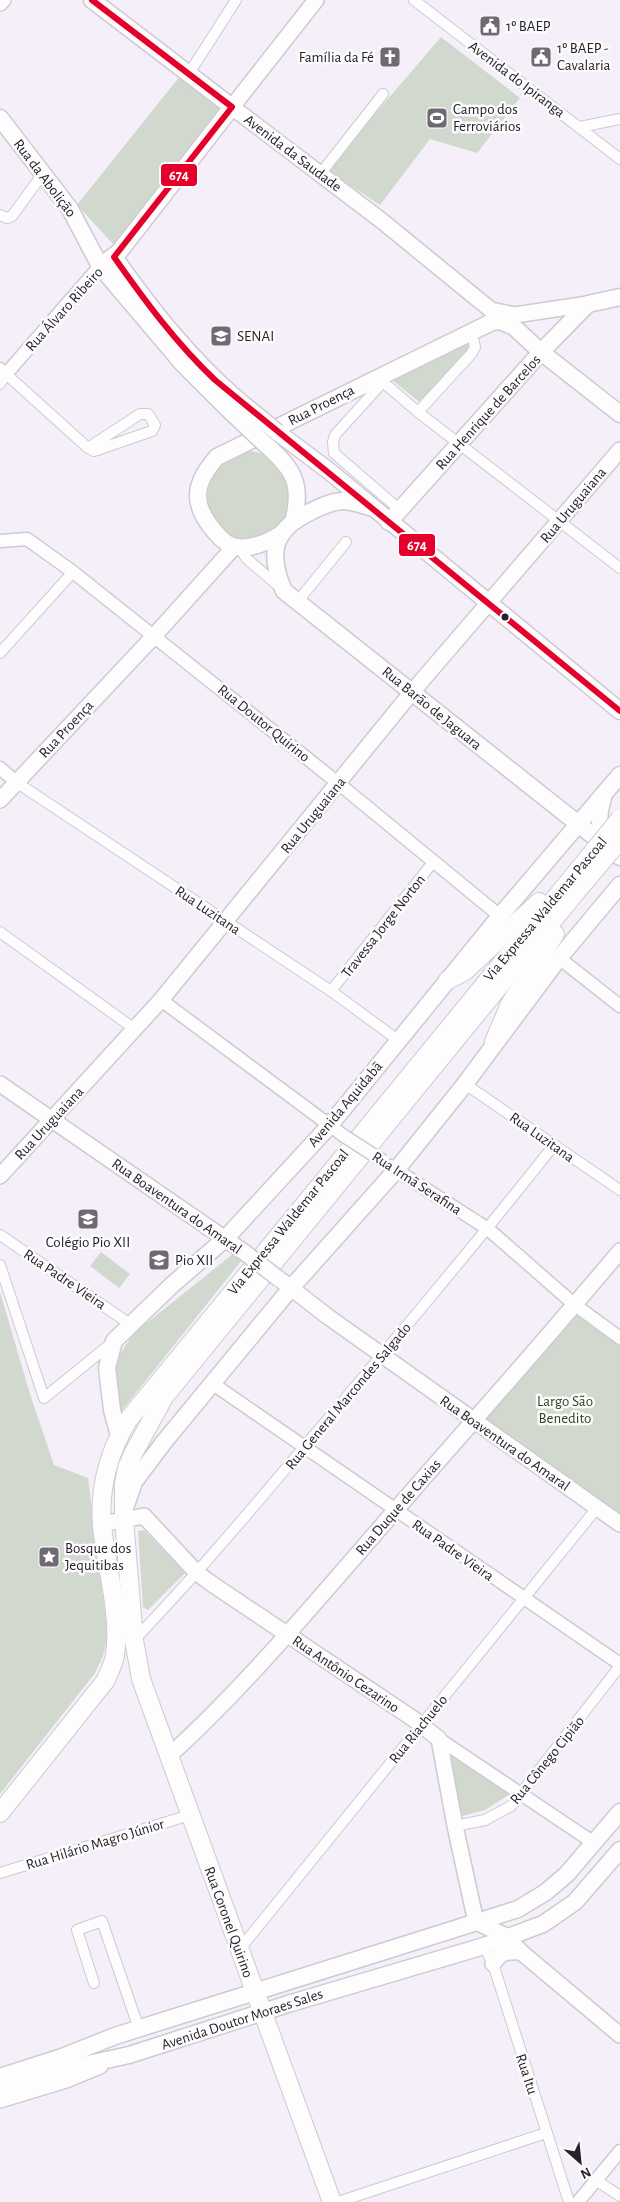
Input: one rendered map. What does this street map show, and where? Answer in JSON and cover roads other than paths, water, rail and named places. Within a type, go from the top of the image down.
[{"type":"highway","name":"Via Expressa Waldemar Pascoal","points":[[134,1640],[124,1516],[127,1468],[143,1432],[164,1397],[572,887],[620,819]]},
{"type":"highway","name":"Via Expressa Waldemar Pascoal","points":[[0,1813],[106,1680],[115,1657],[116,1643],[102,1524],[103,1494],[109,1462],[119,1436],[156,1384],[572,887],[620,840]]},
{"type":"highway","points":[[448,980],[466,971],[555,887],[572,887],[562,923],[510,1004],[494,1042]]},
{"type":"highway","name":"Rua Coronel Quirino","points":[[134,1640],[142,1679],[169,1756],[332,2202]]},
{"type":"main road","points":[[0,4],[3,0]]},
{"type":"main road","name":"Rua Álvaro Ribeiro","points":[[111,258],[316,0]]},
{"type":"main road","name":"Avenida da Saudade","points":[[103,3],[188,74],[321,173],[491,310],[506,314],[588,304]]},
{"type":"main road","name":"Rua da Abolição","points":[[0,118],[42,174],[156,316],[233,404],[264,443],[291,470],[295,479],[298,498],[294,518]]},
{"type":"main road","points":[[70,209],[111,258]]},
{"type":"main road","points":[[588,304],[620,297]]},
{"type":"main road","name":"Rua Henrique de Barcelos","points":[[395,516],[541,352],[588,304]]},
{"type":"main road","name":"Rua Proença","points":[[0,800],[236,547],[220,538],[200,510],[197,494],[201,478],[217,457],[380,379],[492,322],[500,321],[514,327],[541,352]]},
{"type":"main road","points":[[541,352],[620,414]]},
{"type":"main road","name":"Rua da Abolição","points":[[233,404],[277,432],[329,471],[370,507],[395,516],[488,604],[620,711]]},
{"type":"main road","name":"Rua Uruguaiana","points":[[0,1176],[136,1030],[227,922],[412,692],[620,450]]},
{"type":"main road","points":[[284,591],[274,562],[276,544],[281,534],[294,518],[333,502],[345,501],[370,507]]},
{"type":"main road","points":[[236,547],[261,544],[281,534]]},
{"type":"main road","name":"Rua Barão de Jaguara","points":[[284,591],[620,858]]},
{"type":"main road","name":"Avenida Aquidabã","points":[[119,1436],[112,1410],[107,1368],[114,1341],[130,1324],[226,1238],[330,1125],[500,916],[620,774]]},
{"type":"main road","points":[[604,795],[598,820],[601,828],[620,846]]},
{"type":"main road","points":[[124,1516],[131,1488],[138,1475],[213,1384],[285,1283],[465,1084],[494,1042],[559,958],[620,885]]},
{"type":"main road","name":"Rua Boaventura do Amaral","points":[[0,1084],[226,1238],[474,1422],[620,1524]]},
{"type":"main road","name":"Rua Duque de Caxias","points":[[169,1756],[195,1732],[287,1634],[474,1422],[620,1251]]},
{"type":"main road","name":"Rua Antônio Cezarino","points":[[102,1524],[124,1516],[144,1516],[197,1573],[422,1725],[439,1739]]},
{"type":"main road","points":[[439,1739],[455,1826],[476,1922],[506,1936],[520,1952],[620,2035]]},
{"type":"main road","name":"Avenida Doutor Moraes Sales","points":[[0,2070],[139,2029],[518,1910],[546,1892],[567,1874],[620,1812]]},
{"type":"main road","name":"Avenida Doutor Moraes Sales","points":[[0,2077],[66,2063],[129,2055],[262,2012],[484,1946],[506,1936],[542,1924],[559,1914],[586,1891],[617,1859]]},
{"type":"main road","points":[[492,1964],[498,1956],[505,1952],[520,1952]]},
{"type":"main road","name":"Avenida Doutor Moraes Sales","points":[[0,2090],[66,2063],[115,2036]]},
{"type":"main road","points":[[0,2100],[66,2080],[129,2055]]},
{"type":"street","points":[[188,74],[236,0]]},
{"type":"street","name":"Avenida do Ipiranga","points":[[414,0],[620,159]]},
{"type":"street","points":[[321,173],[383,94]]},
{"type":"street","points":[[580,127],[620,119]]},
{"type":"street","points":[[0,215],[7,218],[12,216],[42,174]]},
{"type":"street","name":"Rua Álvaro Ribeiro","points":[[2,376],[111,258]]},
{"type":"street","points":[[418,412],[472,353],[475,347],[471,332]]},
{"type":"street","points":[[2,376],[88,448],[94,451],[102,450],[154,430],[155,425],[148,414],[140,414],[88,448]]},
{"type":"street","points":[[380,379],[418,412],[620,568]]},
{"type":"street","name":"Rua Proença","points":[[380,379],[335,435],[333,448],[334,453],[395,516]]},
{"type":"street","name":"Rua Doutor Quirino","points":[[0,541],[24,538],[74,572],[155,635],[500,916]]},
{"type":"street","points":[[298,601],[346,542]]},
{"type":"street","points":[[236,547],[284,591]]},
{"type":"street","points":[[0,653],[74,572]]},
{"type":"street","points":[[0,768],[16,782]]},
{"type":"street","name":"Rua Luzitana","points":[[16,782],[331,991],[398,1040]]},
{"type":"street","name":"Travessa Jorge Norton","points":[[331,991],[434,861]]},
{"type":"street","points":[[0,932],[136,1030]]},
{"type":"street","points":[[559,958],[620,1006]]},
{"type":"street","name":"Rua Irmã Serafina","points":[[161,1000],[344,1136],[488,1229],[575,1305],[620,1338]]},
{"type":"street","name":"Rua Luzitana","points":[[465,1084],[620,1190]]},
{"type":"street","name":"Rua General Marcondes Salgado","points":[[134,1640],[197,1573],[305,1447],[488,1229],[554,1145]]},
{"type":"street","name":"Rua Padre Vieira","points":[[0,1235],[130,1324]]},
{"type":"street","points":[[0,1265],[44,1398],[114,1341]]},
{"type":"street","name":"Rua Padre Vieira","points":[[213,1384],[620,1665]]},
{"type":"street","name":"Rua Riachuelo","points":[[239,1950],[422,1725],[522,1598],[597,1508]]},
{"type":"street","name":"Rua Cônego Cipião","points":[[455,1826],[484,1820],[511,1806],[620,1665]]},
{"type":"street","name":"Rua Antônio Cezarino","points":[[439,1739],[594,1843]]},
{"type":"street","name":"Rua Hilário Magro Júnior","points":[[0,1873],[190,1814]]},
{"type":"street","points":[[94,1983],[77,1930],[102,1921],[139,2029]]},
{"type":"street","name":"Rua Itu","points":[[484,1946],[492,1964],[569,2202]]},
{"type":"street","points":[[338,2202],[546,2133]]},
{"type":"street","points":[[578,2202],[620,2151]]},
{"type":"street","points":[[597,2180],[620,2196]]},
{"type":"place","name":"1º BAEP","points":[[490,26]]},
{"type":"place","name":"Família da Fé","points":[[390,57]]},
{"type":"place","name":"1º BAEP - Cavalaria","points":[[541,57]]},
{"type":"place","name":"Campo dos Ferroviários","points":[[437,118]]},
{"type":"place","name":"SENAI","points":[[221,336]]},
{"type":"place","name":"Colégio Pio XII","points":[[88,1219]]},
{"type":"place","name":"Pio XII","points":[[159,1260]]},
{"type":"place","name":"Bosque dos Jequitibas","points":[[49,1557]]},
{"type":"park label","name":"Largo São Benedito","points":[[565,1410]]}]
